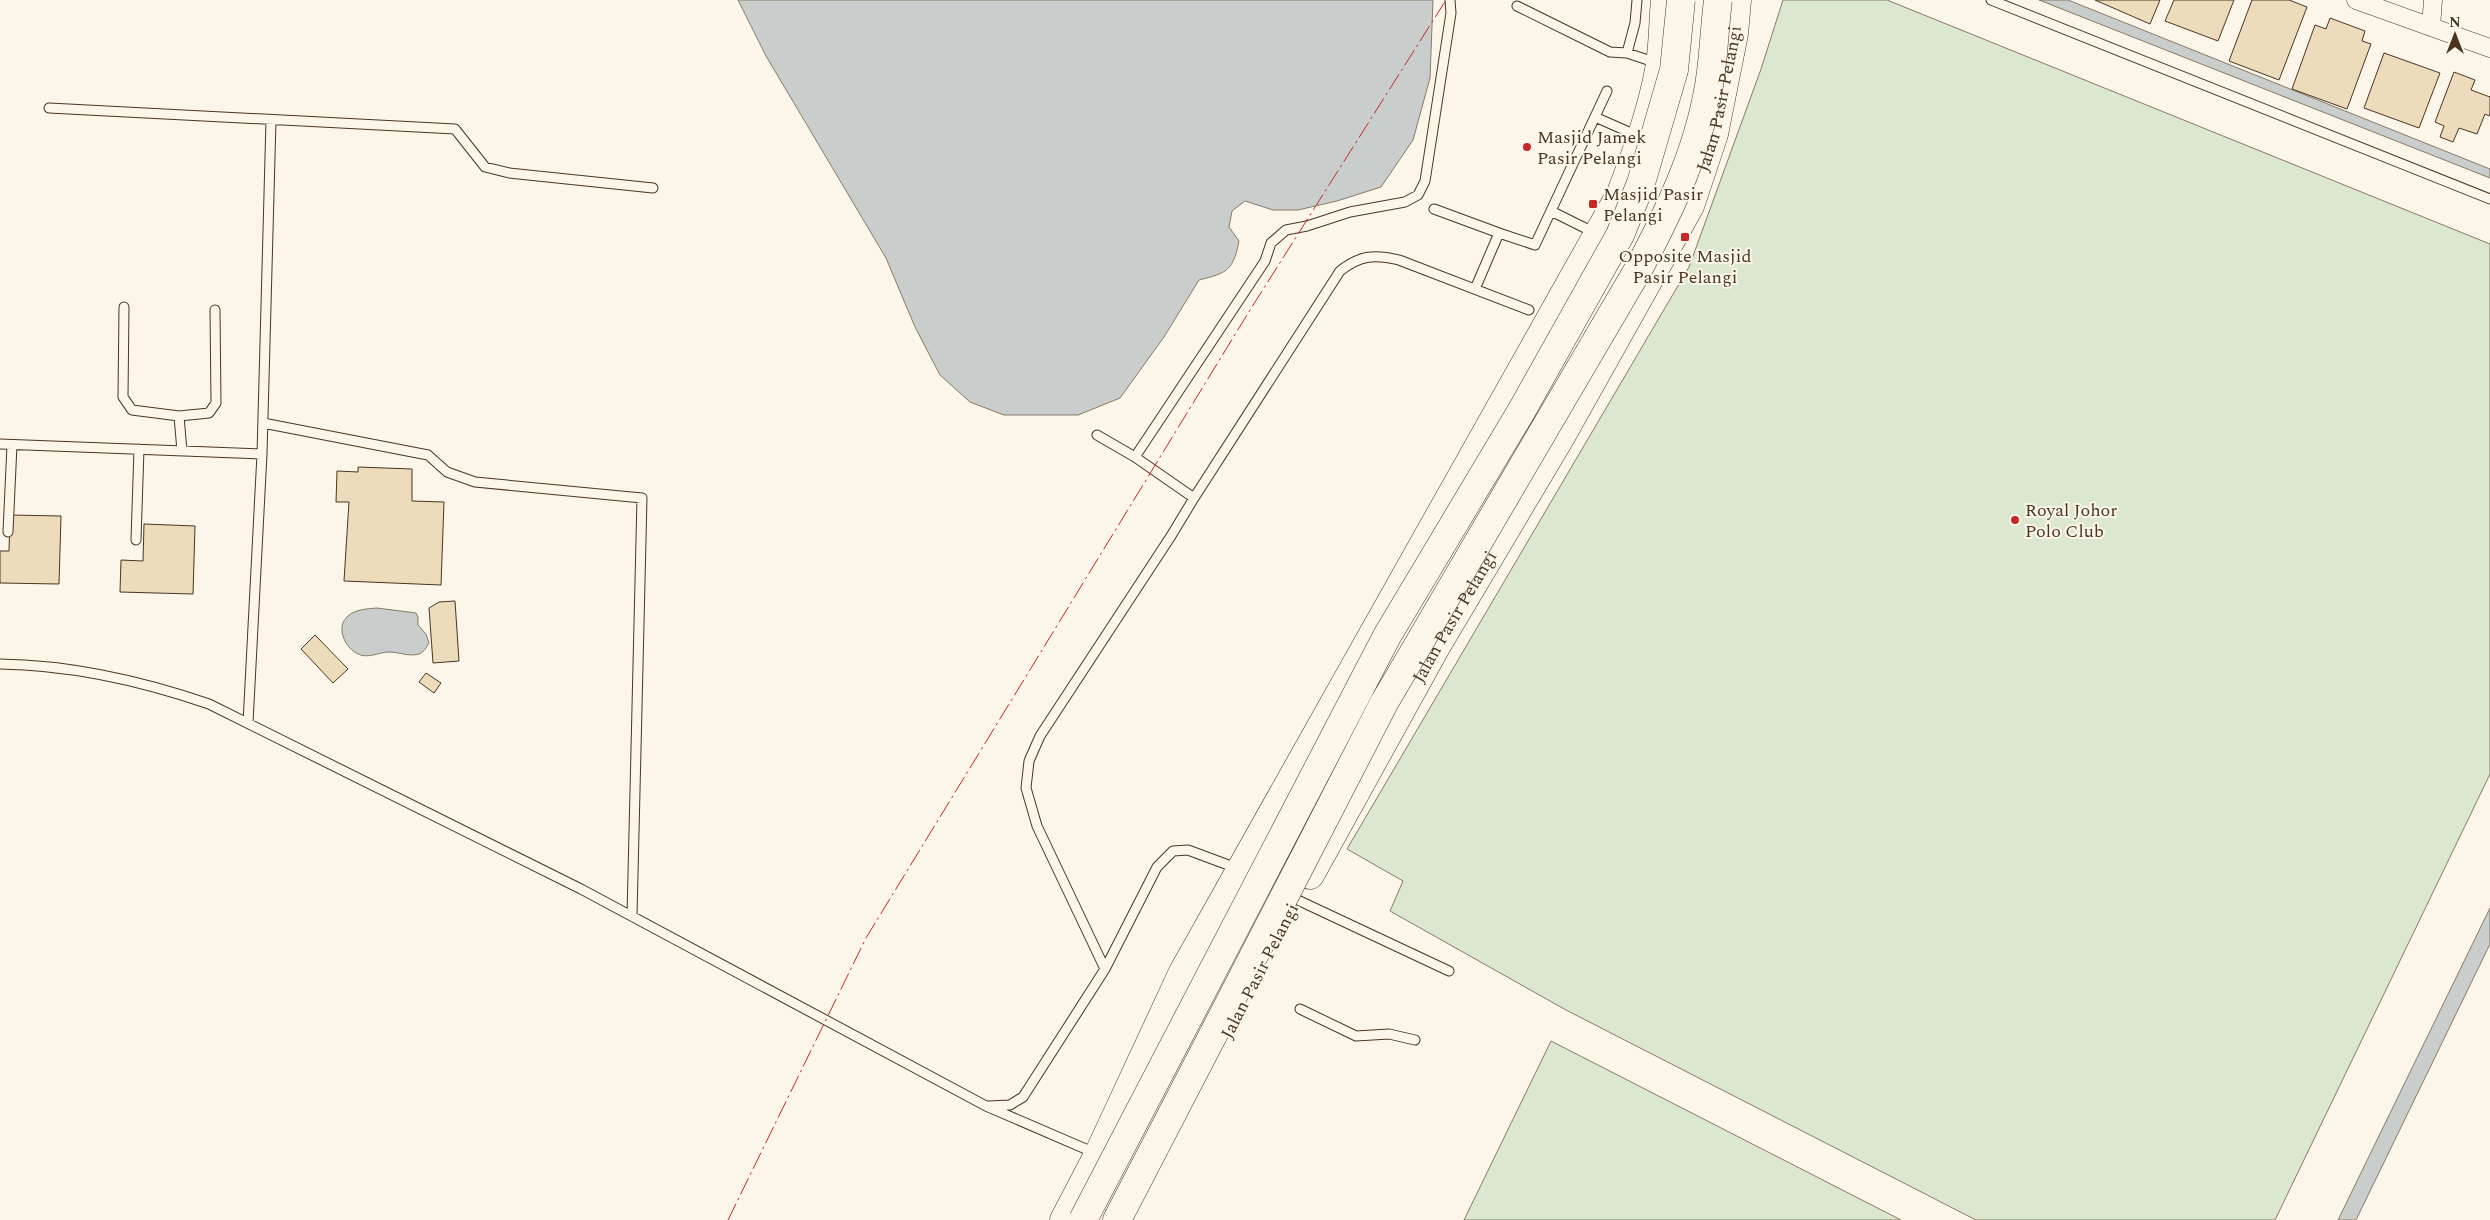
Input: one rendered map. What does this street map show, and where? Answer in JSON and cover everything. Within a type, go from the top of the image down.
[{"type":"main road","points":[[1064,1220],[1098,1155],[1183,972],[1239,869],[1355,667],[1621,193],[1642,138],[1660,63],[1665,0]]},
{"type":"main road","points":[[1083,1220],[1387,636],[1522,410],[1620,236],[1640,183],[1674,70],[1682,0]]},
{"type":"main road","points":[[1117,1220],[1384,703],[1639,268],[1668,214],[1689,163],[1701,122],[1711,74],[1718,0]]},
{"type":"main road","name":"Jalan Pasir Pelangi","points":[[1131,1220],[1283,893],[1438,645],[1562,433],[1690,206],[1714,134],[1720,109],[1734,34],[1737,0]]},
{"type":"street","points":[[2356,0],[2490,48]]},
{"type":"street","points":[[2431,27],[2433,0]]},
{"type":"lane","points":[[1135,457],[1265,261],[1271,242],[1286,230],[1307,226],[1350,212],[1405,202],[1418,195],[1426,171],[1451,13],[1450,0]]},
{"type":"lane","points":[[1627,53],[1635,23],[1637,0]]},
{"type":"lane","points":[[1991,0],[2490,199]]},
{"type":"lane","points":[[1517,6],[1610,52],[1627,53],[1660,63]]},
{"type":"lane","points":[[1434,209],[1535,245],[1607,91]]},
{"type":"lane","points":[[49,108],[455,129],[486,167],[509,173],[654,188]]},
{"type":"lane","points":[[1595,117],[1642,138]]},
{"type":"lane","points":[[248,723],[262,454],[271,120]]},
{"type":"lane","points":[[1551,211],[1597,234]]},
{"type":"lane","points":[[1476,289],[1499,232]]},
{"type":"lane","points":[[1105,969],[1036,826],[1026,788],[1029,761],[1040,736],[1171,536],[1340,271],[1354,260],[1369,256],[1382,256],[1529,310]]},
{"type":"lane","points":[[124,308],[123,396],[132,410],[179,416],[209,413],[216,403],[215,310]]},
{"type":"lane","points":[[179,416],[182,451]]},
{"type":"lane","points":[[263,423],[428,455],[448,472],[475,482],[642,498],[632,916]]},
{"type":"lane","points":[[1097,435],[1135,457],[1194,498]]},
{"type":"lane","points":[[0,444],[262,454]]},
{"type":"lane","points":[[8,532],[12,445]]},
{"type":"lane","points":[[136,540],[139,449]]},
{"type":"lane","points":[[0,664],[83,671],[141,684],[209,704],[632,916],[986,1106],[1098,1155]]},
{"type":"lane","points":[[986,1106],[1010,1105],[1023,1097],[1105,969],[1157,867],[1173,851],[1188,850],[1239,869],[1283,893],[1450,970]]},
{"type":"lane","points":[[1300,1009],[1356,1036],[1389,1034],[1415,1040]]},
{"type":"green space","name":"Royal Johor Polo Club","points":[[1783,0],[1887,0],[2490,244],[2490,774],[2275,1220],[1976,1220],[1566,1010],[1390,911],[1403,881],[1347,849],[1689,267],[1761,69]]},
{"type":"green space","points":[[1551,1041],[1901,1220],[1464,1220]]},
{"type":"shaded area","points":[[738,0],[1433,0],[1430,78],[1413,140],[1381,187],[1337,201],[1298,210],[1273,210],[1245,201],[1232,211],[1229,227],[1239,241],[1231,265],[1216,275],[1199,280],[1164,337],[1120,398],[1078,415],[1004,415],[970,402],[940,375],[915,327],[886,258],[766,56]]},
{"type":"shaded area","points":[[2039,0],[2068,0],[2490,169],[2490,178]]},
{"type":"shaded area","points":[[377,608],[416,613],[418,625],[426,634],[429,643],[424,651],[415,655],[385,652],[366,656],[353,651],[343,637],[342,626],[344,621],[354,612]]},
{"type":"shaded area","points":[[2490,908],[2490,944],[2356,1220],[2338,1220]]},
{"type":"building","points":[[2095,0],[2160,0],[2150,24]]},
{"type":"building","points":[[2174,0],[2234,0],[2218,41],[2165,21]]},
{"type":"building","points":[[2252,0],[2289,0],[2307,7],[2279,80],[2229,61]]},
{"type":"building","points":[[2330,18],[2365,31],[2362,41],[2371,44],[2347,109],[2292,89],[2315,25],[2326,29]]},
{"type":"building","points":[[2384,53],[2440,73],[2419,128],[2364,108]]},
{"type":"building","points":[[2454,72],[2475,80],[2471,90],[2490,97],[2490,113],[2489,116],[2485,114],[2477,134],[2459,128],[2453,142],[2440,137],[2444,126],[2435,122]]},
{"type":"building","points":[[358,467],[412,469],[412,501],[444,502],[441,585],[344,581],[349,502],[336,502],[337,471],[358,472]]},
{"type":"building","points":[[10,515],[61,516],[59,584],[0,583],[0,551],[9,551]]},
{"type":"building","points":[[144,524],[195,526],[193,594],[120,592],[121,560],[143,561]]},
{"type":"building","points":[[455,601],[459,661],[433,663],[429,608],[439,602]]},
{"type":"building","points":[[315,635],[348,669],[333,683],[301,649]]},
{"type":"building","points":[[426,673],[441,683],[434,693],[419,682]]},
{"type":"power","points":[[728,1220],[866,938],[1250,310],[1446,0]]},
{"type":"place","name":"Masjid Jamek Pasir Pelangi","points":[[1527,147]]},
{"type":"place","name":"Masjid Pasir Pelangi","points":[[1593,204]]},
{"type":"place","name":"Opposite Masjid Pasir Pelangi","points":[[1685,237]]},
{"type":"place","name":"Royal Johor Polo Club","points":[[2015,520]]}]
